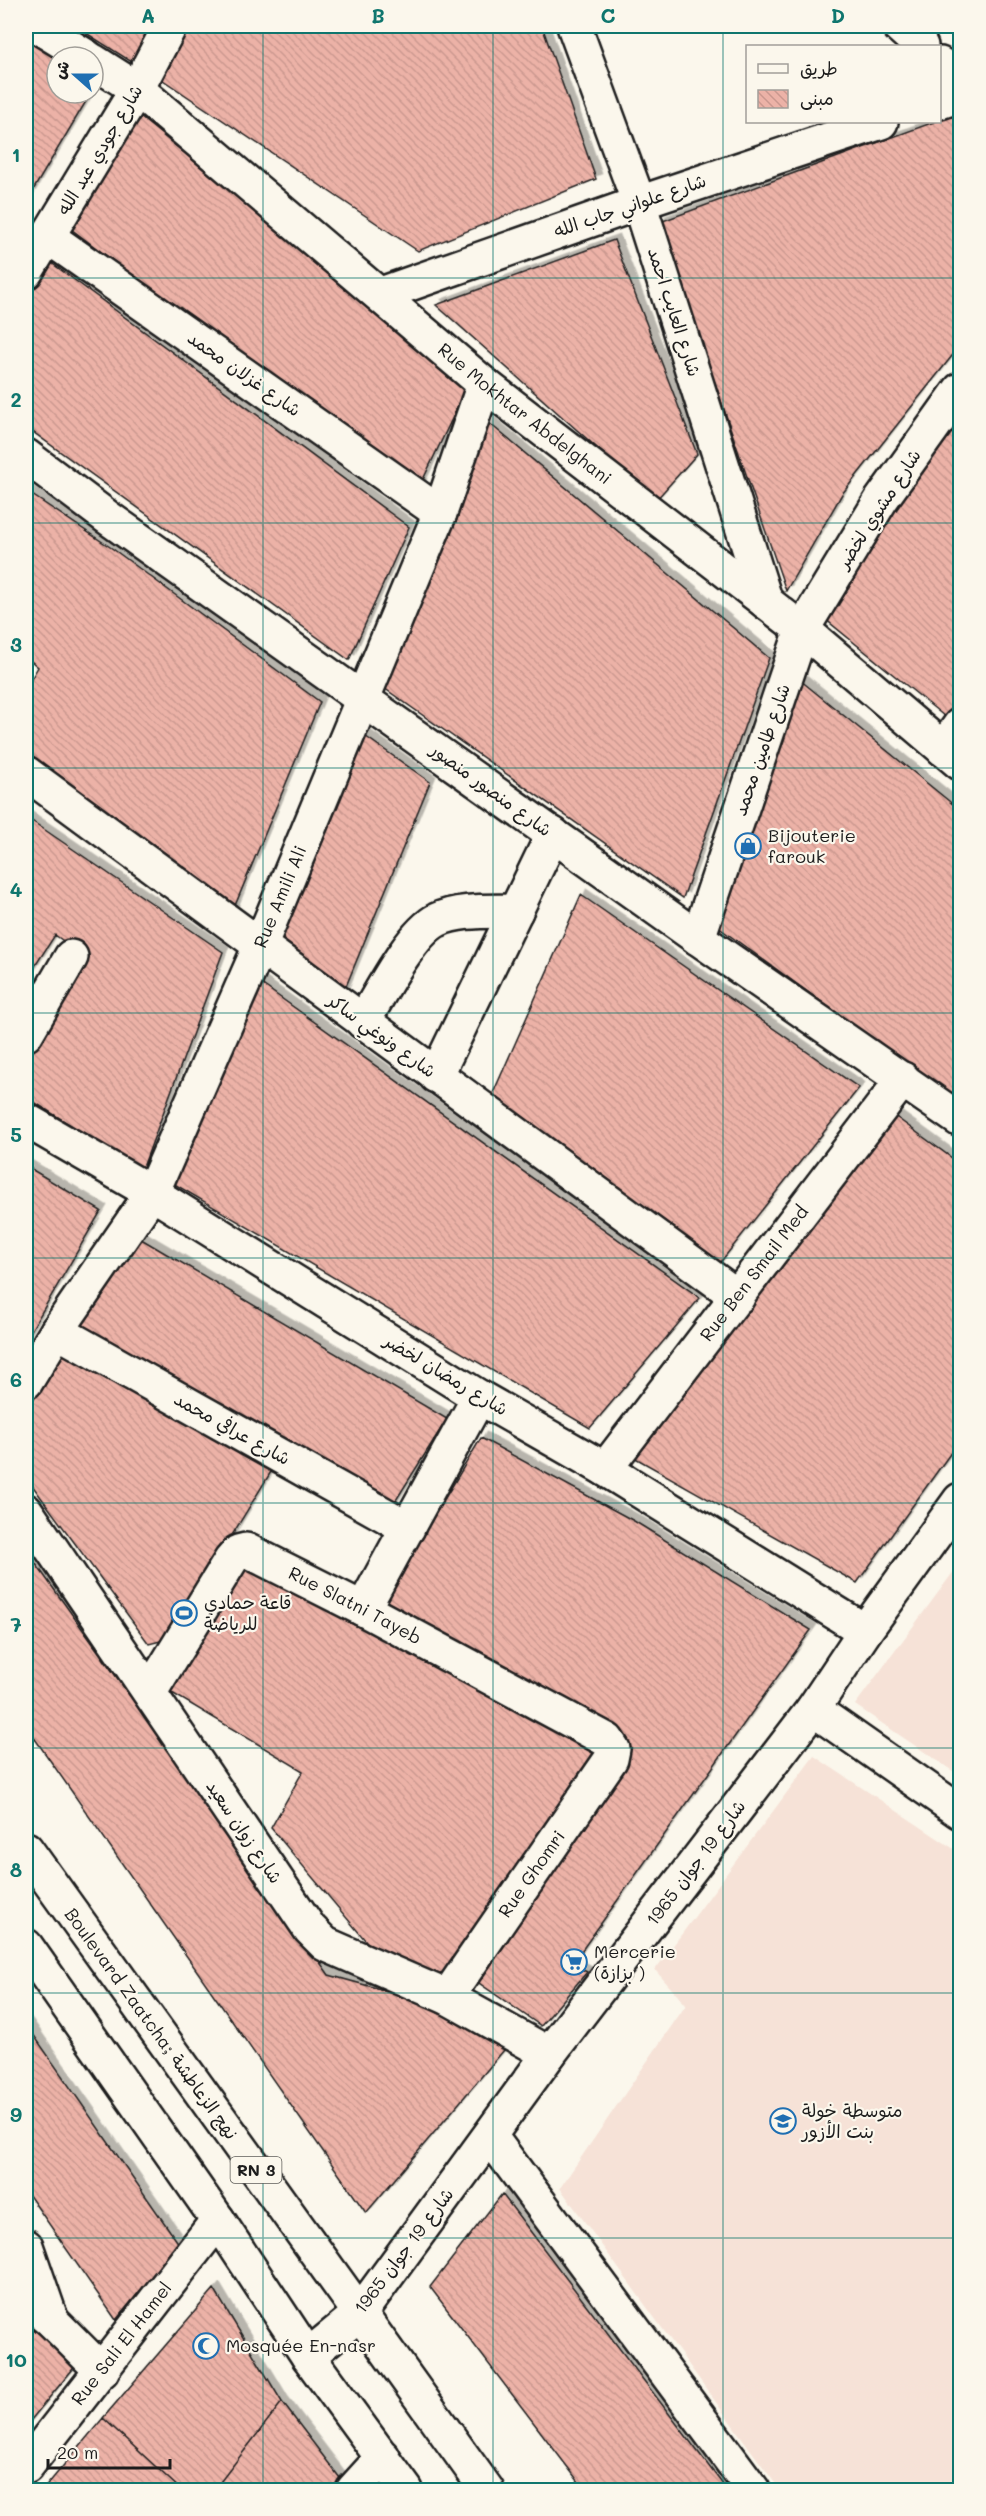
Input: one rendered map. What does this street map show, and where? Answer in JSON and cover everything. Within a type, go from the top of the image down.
[{"type":"street","points":[[37,26],[68,45]]},
{"type":"street","name":"شارع جودي عبد الله","points":[[26,272],[137,89],[170,26]]},
{"type":"street","name":"شارع العايب احمد","points":[[574,26],[639,202],[766,602]]},
{"type":"street","points":[[899,26],[920,45]]},
{"type":"street","points":[[941,66],[960,84]]},
{"type":"street","name":"Rue Mokhtar Abdelghani","points":[[105,69],[137,89],[381,294],[484,384],[955,746]]},
{"type":"street","points":[[941,101],[960,95]]},
{"type":"street","name":"شارع علواني جاب الله","points":[[381,294],[639,202],[878,123]]},
{"type":"street","name":"شارع غزلان محمد","points":[[47,236],[440,513]]},
{"type":"street","name":"Rue Amili Ali","points":[[26,1382],[57,1331],[152,1193],[260,946],[440,513],[484,384]]},
{"type":"street","name":"شارع مشوي لخضر","points":[[802,630],[880,500],[960,390]]},
{"type":"street","name":"شارع منصور منصور","points":[[26,456],[107,517],[698,938],[960,1120]]},
{"type":"street","name":"شارع طامين محمد","points":[[698,938],[802,630]]},
{"type":"street","name":"شارع ونوغي ساكر","points":[[26,773],[738,1297]]},
{"type":"street","points":[[436,1076],[553,834]]},
{"type":"street","points":[[363,1022],[415,938],[436,921],[465,913],[516,911]]},
{"type":"street","points":[[26,1034],[71,957]]},
{"type":"street","name":"Rue Ben Smail Med","points":[[605,1469],[903,1079]]},
{"type":"street","name":"شارع رمضان لخضر","points":[[26,1120],[152,1193],[479,1397],[605,1469],[865,1631]]},
{"type":"street","name":"شارع عرافي محمد","points":[[57,1331],[408,1527]]},
{"type":"street","points":[[363,1609],[479,1397]]},
{"type":"street","name":"شارع 19 جوان 1965","points":[[308,2356],[360,2314],[549,2054],[813,1709],[865,1631],[960,1500]]},
{"type":"street","name":"شارع زوان سعيد","points":[[26,1511],[310,1929],[324,1944],[447,1997],[549,2054]]},
{"type":"street","name":"Rue Slatni Tayeb","points":[[150,1692],[231,1560],[238,1552],[246,1550],[363,1609],[607,1740],[613,1749]]},
{"type":"street","points":[[813,1709],[960,1812]]},
{"type":"street","name":"Rue Ghomri","points":[[447,1997],[611,1759],[613,1749]]},
{"type":"street","name":"Boulevard Zaatcha; نهج الزعاطشة","points":[[26,1849],[487,2490]]},
{"type":"street","points":[[26,1947],[218,2220],[308,2356],[406,2490]]},
{"type":"street","points":[[490,2136],[753,2490]]},
{"type":"street","name":"Rue Sali El Hamel","points":[[26,2467],[218,2220]]},
{"type":"street","points":[[26,2246],[52,2321]]},
{"type":"street","points":[[26,2299],[52,2321],[102,2371]]},
{"type":"street","points":[[353,2490],[383,2457]]},
{"type":"shaded area","points":[[960,1563],[960,1776],[855,1705]]},
{"type":"shaded area","name":"متوسطة خولة بنت الأزور","points":[[814,1756],[960,1853],[960,2490],[780,2490],[560,2188],[686,2005],[655,1970]]},
{"type":"building","points":[[75,26],[154,26],[135,64]]},
{"type":"building","points":[[189,26],[542,26],[596,179],[418,251],[163,80]]},
{"type":"building","points":[[26,38],[45,50],[45,105],[84,105],[26,202]]},
{"type":"building","points":[[135,113],[469,383],[418,490],[67,226]]},
{"type":"building","points":[[953,115],[960,122],[960,346],[842,494],[786,591],[660,222],[931,123],[941,123],[941,119]]},
{"type":"building","points":[[614,240],[697,454],[656,500],[436,305]]},
{"type":"building","points":[[46,259],[409,527],[349,660],[26,427],[26,290]]},
{"type":"building","points":[[960,399],[960,717],[955,725],[819,614]]},
{"type":"building","points":[[489,423],[769,658],[683,898],[374,681]]},
{"type":"building","points":[[26,491],[113,549],[320,702],[229,920],[26,766],[26,688],[38,667],[26,657]]},
{"type":"building","points":[[800,680],[960,810],[960,1102],[711,922]]},
{"type":"building","points":[[355,729],[430,782],[342,996],[265,938]]},
{"type":"building","points":[[26,817],[223,952],[142,1170],[26,1097],[26,1038],[77,951],[55,935],[26,980]]},
{"type":"building","points":[[581,895],[859,1088],[715,1269],[490,1100]]},
{"type":"building","points":[[253,978],[700,1298],[590,1428],[164,1178]]},
{"type":"building","points":[[889,1112],[960,1164],[960,1440],[857,1583],[630,1455]]},
{"type":"building","points":[[26,1166],[101,1211],[26,1339]]},
{"type":"building","points":[[131,1233],[447,1419],[393,1505],[75,1326]]},
{"type":"building","points":[[61,1350],[274,1467],[168,1639],[149,1644],[26,1477],[26,1412]]},
{"type":"building","points":[[481,1438],[634,1521],[811,1630],[572,1964],[587,1972],[541,2026],[476,1981],[631,1749],[381,1605]]},
{"type":"building","points":[[26,1550],[329,1975],[438,2005],[510,2043],[366,2213],[26,1726]]},
{"type":"building","points":[[247,1562],[596,1750],[442,1976],[371,1947],[271,1828],[303,1771],[167,1690]]},
{"type":"building","points":[[26,2024],[179,2244],[116,2320],[26,2191]]},
{"type":"building","points":[[502,2194],[727,2490],[585,2490],[430,2287]]},
{"type":"building","name":"Mosquée En-nasr","points":[[214,2289],[282,2402],[214,2490],[181,2490],[103,2418]]},
{"type":"building","points":[[26,2323],[77,2364],[26,2426]]},
{"type":"building","points":[[282,2402],[343,2482],[335,2490],[214,2490]]},
{"type":"building","points":[[103,2418],[181,2490],[43,2490]]},
{"type":"place","name":"Bijouterie farouk","points":[[748,846]]},
{"type":"place","name":"قاعة حمادي للرياضة","points":[[184,1613]]},
{"type":"place","name":"Mercerie (بزازة )","points":[[574,1962]]},
{"type":"place","name":"متوسطة خولة بنت الأزور","points":[[783,2121]]},
{"type":"place","name":"Mosquée En-nasr","points":[[206,2346]]}]
